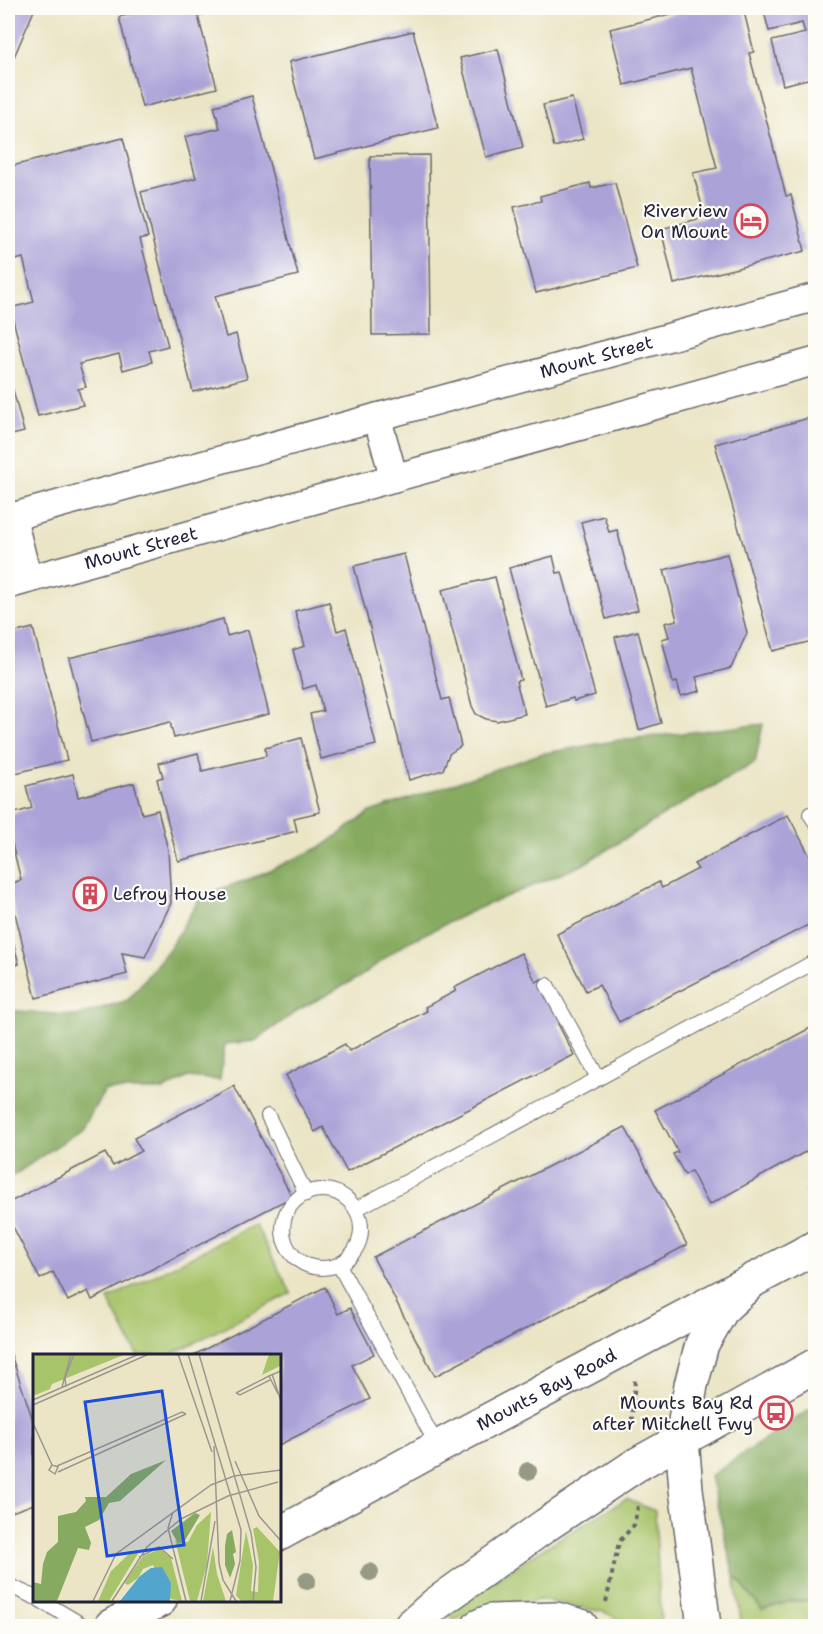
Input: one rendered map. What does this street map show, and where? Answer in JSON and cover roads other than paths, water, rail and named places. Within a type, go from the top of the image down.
[{"type":"main road","name":"Mounts Bay Road","points":[[280,1533],[816,1246]]},
{"type":"main road","points":[[704,1626],[686,1489],[682,1439],[691,1385],[702,1344],[723,1308],[753,1280]]},
{"type":"main road","points":[[411,1626],[436,1604],[546,1525],[636,1465],[816,1365]]},
{"type":"main road","points":[[111,1626],[156,1601]]},
{"type":"main road","points":[[479,1626],[491,1621],[592,1619]]},
{"type":"street","name":"Mount Street","points":[[816,297],[10,517],[18,582],[816,361]]},
{"type":"street","points":[[377,417],[394,478]]},
{"type":"lane","points":[[356,1209],[816,961]]},
{"type":"lane","points":[[548,985],[598,1078]]},
{"type":"lane","points":[[268,1116],[306,1194]]},
{"type":"lane","points":[[320,1190],[338,1193],[356,1209],[362,1230],[355,1251],[351,1257],[339,1265],[315,1269],[294,1258],[283,1240],[282,1224],[291,1204],[306,1194],[320,1190]]},
{"type":"lane","points":[[339,1265],[438,1447]]},
{"type":"lane","points":[[8,1585],[33,1597]]},
{"type":"lane","points":[[43,1601],[84,1626]]},
{"type":"place","name":"Riverview On Mount","points":[[751,221]]},
{"type":"place","name":"Lefroy House","points":[[90,894]]},
{"type":"place","name":"Mounts Bay Rd after Mitchell Fwy","points":[[776,1413]]}]
